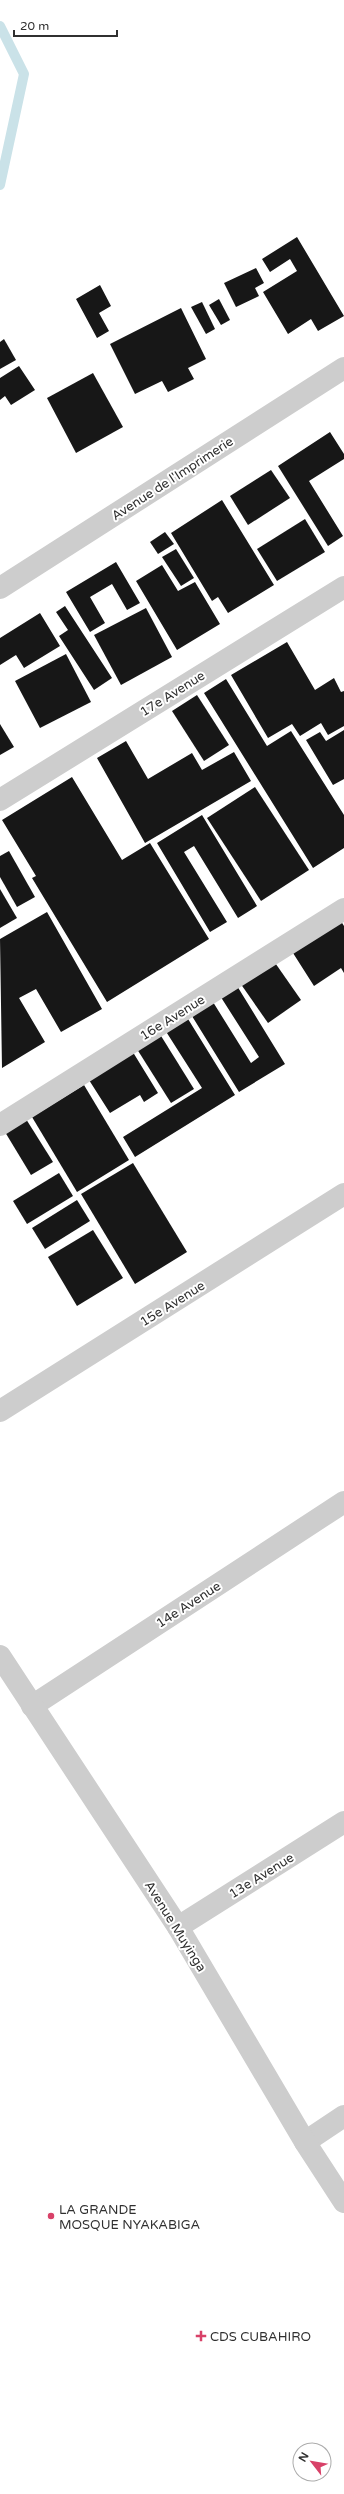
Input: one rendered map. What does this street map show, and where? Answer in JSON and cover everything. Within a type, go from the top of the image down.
[{"type":"street","name":"Avenue de l'Imprimerie","points":[[0,588],[344,368]]},
{"type":"street","name":"17e Avenue","points":[[0,800],[344,587]]},
{"type":"street","name":"16e Avenue","points":[[0,1125],[344,909]]},
{"type":"street","name":"15e Avenue","points":[[0,1411],[344,1194]]},
{"type":"street","name":"14e Avenue","points":[[32,1706],[344,1502]]},
{"type":"street","name":"Avenue Muyinga","points":[[0,1656],[178,1927],[305,2142],[344,2202]]},
{"type":"street","name":"13e Avenue","points":[[178,1927],[344,1822]]},
{"type":"street","points":[[305,2142],[344,2116]]},
{"type":"building","points":[[297,237],[344,316],[318,331],[311,319],[288,334],[263,292],[297,271],[290,259],[270,272],[262,259]]},
{"type":"building","points":[[256,268],[264,283],[255,288],[259,296],[236,307],[224,283]]},
{"type":"building","points":[[100,285],[111,306],[99,313],[109,331],[97,338],[76,299]]},
{"type":"building","points":[[219,299],[230,320],[221,325],[209,305]]},
{"type":"building","points":[[202,302],[215,329],[206,334],[191,307]]},
{"type":"building","points":[[181,308],[206,359],[188,368],[194,379],[168,392],[162,381],[135,394],[110,344]]},
{"type":"building","points":[[4,339],[16,360],[0,369],[0,342]]},
{"type":"building","points":[[19,366],[35,390],[11,405],[5,396],[0,400],[0,378]]},
{"type":"building","points":[[93,373],[123,427],[76,453],[47,398]]},
{"type":"building","points":[[330,432],[344,454],[344,459],[309,481],[343,536],[328,546],[278,466]]},
{"type":"building","points":[[271,470],[290,498],[248,525],[230,496]]},
{"type":"building","points":[[222,500],[274,585],[228,613],[218,597],[212,601],[171,533]]},
{"type":"building","points":[[305,519],[325,552],[277,581],[257,549]]},
{"type":"building","points":[[165,532],[174,544],[158,554],[150,542]]},
{"type":"building","points":[[176,549],[194,578],[181,586],[162,557]]},
{"type":"building","points":[[116,562],[140,603],[127,610],[112,584],[90,597],[105,623],[90,632],[66,592]]},
{"type":"building","points":[[162,565],[178,591],[195,582],[220,624],[177,650],[136,581]]},
{"type":"building","points":[[65,606],[112,678],[94,690],[59,636],[68,630],[56,612]]},
{"type":"building","points":[[146,608],[172,657],[121,685],[94,635]]},
{"type":"building","points":[[40,613],[60,646],[24,668],[16,655],[0,665],[0,638]]},
{"type":"building","points":[[287,642],[315,690],[334,678],[341,692],[344,691],[344,726],[328,735],[321,723],[300,736],[292,724],[268,738],[231,675]]},
{"type":"building","points":[[66,654],[91,702],[40,728],[15,681]]},
{"type":"building","points":[[226,679],[267,746],[291,731],[344,815],[344,848],[313,868],[204,693]]},
{"type":"building","points":[[197,695],[229,745],[204,761],[172,711]]},
{"type":"building","points":[[0,724],[14,747],[0,755]]},
{"type":"building","points":[[344,730],[344,779],[333,785],[306,740],[320,732],[326,741]]},
{"type":"building","points":[[126,741],[148,779],[192,753],[202,770],[234,752],[251,781],[145,843],[97,758]]},
{"type":"building","points":[[72,777],[122,860],[150,843],[209,939],[107,1002],[32,878],[36,876],[2,820]]},
{"type":"building","points":[[255,787],[309,870],[261,901],[207,818]]},
{"type":"building","points":[[202,815],[257,906],[238,918],[194,846],[184,852],[227,922],[210,932],[157,843]]},
{"type":"building","points":[[9,851],[35,897],[17,907],[0,877],[0,856]]},
{"type":"building","points":[[0,889],[17,918],[0,928]]},
{"type":"building","points":[[334,910],[344,926],[344,973],[341,968],[314,986],[286,942]]},
{"type":"building","points":[[47,912],[102,1009],[61,1032],[36,989],[19,998],[45,1042],[2,1068],[0,939]]},
{"type":"building","points":[[271,957],[301,1000],[268,1023],[238,980]]},
{"type":"building","points":[[234,981],[285,1064],[239,1092],[187,1008],[208,994],[251,1063],[259,1057],[217,991]]},
{"type":"building","points":[[180,1006],[235,1095],[135,1157],[123,1137],[202,1088],[158,1019]]},
{"type":"building","points":[[153,1023],[194,1089],[171,1103],[130,1038]]},
{"type":"building","points":[[131,1049],[158,1093],[144,1102],[140,1095],[110,1113],[82,1069]]},
{"type":"building","points":[[84,1085],[129,1160],[77,1192],[32,1117]]},
{"type":"building","points":[[26,1119],[53,1162],[31,1175],[5,1132]]},
{"type":"building","points":[[133,1163],[187,1252],[135,1284],[81,1194]]},
{"type":"building","points":[[59,1173],[73,1196],[27,1224],[13,1201]]},
{"type":"building","points":[[77,1200],[90,1221],[45,1249],[32,1228]]},
{"type":"building","points":[[93,1230],[123,1278],[77,1306],[48,1257]]},
{"type":"waterway","points":[[0,26],[24,74],[0,185]]},
{"type":"place","name":"LA GRANDE MOSQUE NYAKABIGA","points":[[51,2216]]},
{"type":"place","name":"CDS CUBAHIRO","points":[[201,2336]]}]
